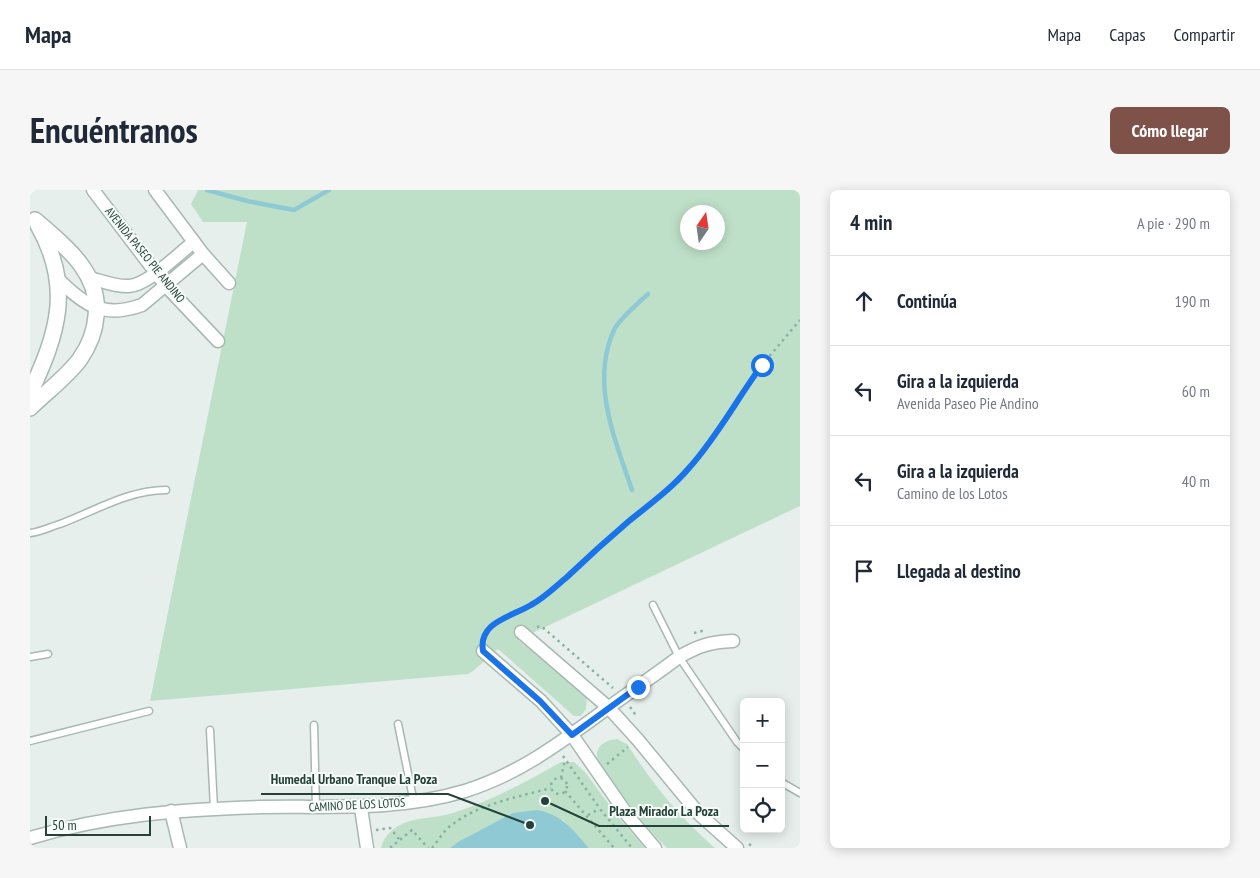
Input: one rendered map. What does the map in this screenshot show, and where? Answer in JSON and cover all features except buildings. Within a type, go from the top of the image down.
[{"type":"street","name":"AVENIDA PASEO PIE ANDINO","points":[[93,190],[166,286],[218,341]]},
{"type":"street","points":[[155,190],[203,254],[229,283]]},
{"type":"street","points":[[30,408],[80,359],[92,335],[97,309],[97,298],[90,278],[62,244],[32,217]]},
{"type":"street","points":[[30,393],[45,362],[55,331],[58,304],[57,278],[49,248],[32,217]]},
{"type":"street","points":[[90,278],[115,285],[130,286],[142,282],[194,242]]},
{"type":"street","points":[[57,278],[78,298],[97,309],[119,311],[142,305],[203,254]]},
{"type":"street","points":[[521,632],[609,708],[699,814],[737,848]]},
{"type":"street","name":"CAMINO DE LOS LOTOS","points":[[30,838],[106,819],[171,811],[361,808],[439,798],[484,784],[520,768],[556,746],[679,657],[695,648],[714,642],[733,641]]},
{"type":"street","points":[[483,651],[540,701],[572,735],[628,816],[655,848]]},
{"type":"street","points":[[361,808],[368,848]]},
{"type":"street","points":[[171,811],[180,848]]},
{"type":"lane","points":[[30,533],[76,518],[126,495],[166,490]]},
{"type":"lane","points":[[653,605],[679,657],[740,745]]},
{"type":"lane","points":[[30,658],[48,654]]},
{"type":"lane","points":[[30,741],[149,710]]},
{"type":"lane","points":[[398,724],[414,802]]},
{"type":"lane","points":[[314,725],[316,808]]},
{"type":"lane","points":[[210,730],[214,809]]},
{"type":"lane","points":[[785,784],[800,793]]},
{"type":"path","points":[[483,651],[482,645],[485,634],[492,624],[530,606],[550,592],[630,520],[676,482],[704,449],[762,365],[800,320]]},
{"type":"path","points":[[596,772],[638,740]]},
{"type":"path","points":[[556,746],[600,809],[630,847]]},
{"type":"path","points":[[561,778],[565,759]]},
{"type":"path","points":[[551,788],[553,780],[561,778]]},
{"type":"path","points":[[561,778],[566,783],[565,791]]},
{"type":"path","points":[[551,788],[558,794],[565,791]]},
{"type":"path","points":[[432,848],[448,828],[464,816],[551,788]]},
{"type":"path","points":[[565,791],[588,815],[614,848]]},
{"type":"path","points":[[588,815],[600,809]]},
{"type":"path","points":[[365,831],[390,828],[399,839]]},
{"type":"path","points":[[392,848],[399,839],[412,830],[428,848]]},
{"type":"green space","points":[[198,190],[800,190],[800,506],[518,640],[587,697],[586,709],[581,716],[574,716],[498,649],[468,674],[150,701],[247,222],[203,222],[191,204]]},
{"type":"green space","points":[[617,739],[627,744],[667,799],[690,825],[715,848],[667,848],[653,834],[605,774],[598,761],[597,752],[601,745]]},
{"type":"green space","points":[[561,762],[574,762],[585,772],[619,818],[645,848],[589,848],[563,820],[482,830],[450,848],[381,848],[387,836],[403,824],[412,820],[447,815],[481,803]]},
{"type":"water","points":[[537,810],[554,815],[560,819],[589,848],[450,848],[513,813]]},
{"type":"waterway","points":[[207,190],[247,201],[294,210],[329,190]]},
{"type":"waterway","points":[[632,490],[608,411],[604,370],[607,350],[616,326],[648,294]]},
{"type":"place","name":"Plaza Mirador La Poza","points":[[545,801]]},
{"type":"place","name":"Humedal Urbano Tranque La Poza","points":[[530,825]]},
{"type":"route","points":[[638,687],[572,735],[540,701],[483,651],[483,639],[492,624],[540,600],[676,482],[704,449],[762,365]]}]
